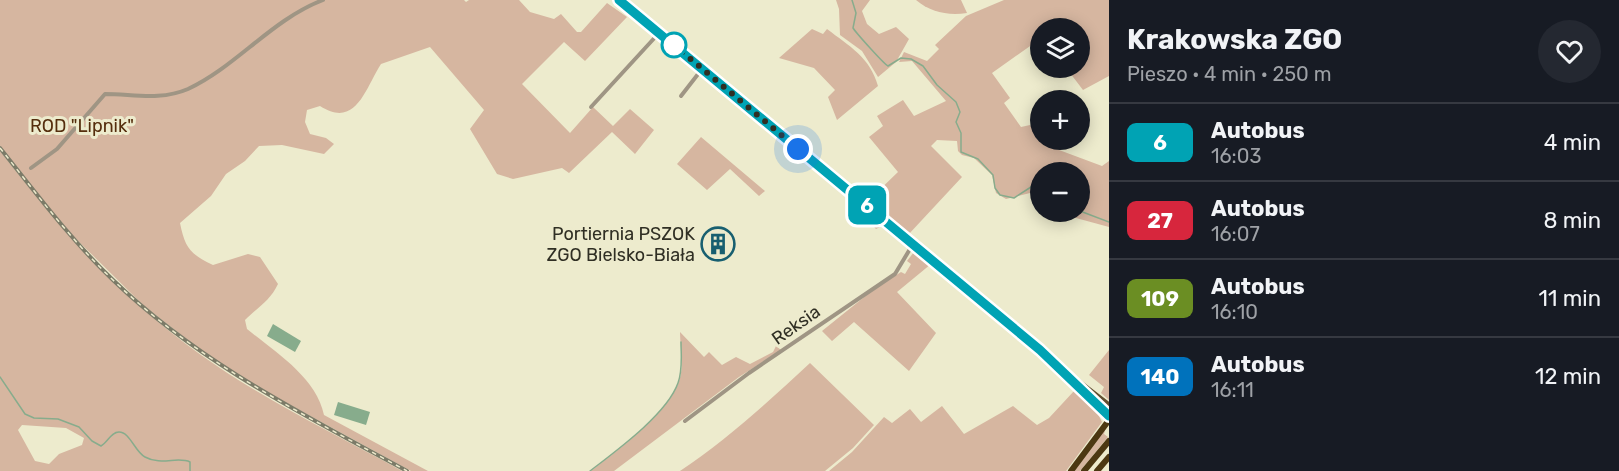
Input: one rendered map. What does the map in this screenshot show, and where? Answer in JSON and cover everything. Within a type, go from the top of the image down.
[{"type":"highway","points":[[1071,471],[1109,418]]},
{"type":"highway","points":[[1084,471],[1109,441]]},
{"type":"highway","points":[[1097,471],[1109,457]]},
{"type":"main road","points":[[620,0],[1109,405]]},
{"type":"main road","points":[[1052,360],[1109,418]]},
{"type":"street","points":[[32,168],[57,149],[105,94],[149,97],[187,89],[225,67],[295,12],[323,0]]},
{"type":"street","points":[[591,107],[659,33]]},
{"type":"street","points":[[681,96],[703,69]]},
{"type":"street","name":"Reksia","points":[[685,421],[749,373],[895,274],[914,244]]},
{"type":"green space","name":"ROD \"Lipnik\"","points":[[0,0],[464,0],[466,2],[469,0],[519,0],[530,12],[554,19],[561,14],[577,32],[581,32],[607,3],[627,17],[585,61],[564,42],[522,84],[570,133],[593,107],[613,126],[630,109],[654,130],[635,154],[612,132],[569,173],[562,168],[513,179],[497,174],[470,129],[484,110],[430,47],[381,64],[358,103],[351,109],[342,113],[332,112],[320,106],[307,110],[305,122],[310,134],[326,138],[334,144],[324,154],[282,145],[259,146],[245,161],[226,174],[211,196],[180,223],[184,239],[190,249],[213,265],[248,254],[260,257],[278,284],[267,299],[245,320],[247,329],[282,356],[304,377],[320,401],[324,415],[428,471],[411,471],[259,388],[203,352],[144,306],[64,227],[0,146]]},
{"type":"green space","points":[[836,0],[870,0],[862,11],[867,24],[879,34],[896,27],[909,39],[896,62],[878,77],[862,51],[840,35],[839,9]]},
{"type":"green space","points":[[916,0],[961,0],[967,13],[940,12],[927,8]]},
{"type":"green space","points":[[1004,0],[1109,0],[1109,76],[1083,90],[1074,78],[1090,78],[1090,18],[1030,18],[1030,46],[992,73],[1010,98],[1004,103],[1021,127],[1030,125],[1030,150],[1059,150],[1102,166],[1109,161],[1109,227],[1090,222],[1090,162],[1030,162],[1030,193],[1006,199],[996,193],[992,175],[974,158],[962,155],[958,151],[957,141],[937,140],[931,146],[962,177],[908,235],[868,201],[898,172],[869,137],[883,126],[877,116],[903,100],[914,116],[946,101],[912,61],[899,62],[904,52],[927,61],[939,49],[935,45],[966,16]]},
{"type":"green space","points":[[812,29],[823,34],[827,29],[851,47],[870,67],[878,86],[837,120],[828,97],[835,90],[814,68],[779,58]]},
{"type":"green space","points":[[701,137],[765,191],[759,196],[730,169],[707,190],[677,164]]},
{"type":"green space","points":[[0,151],[45,207],[93,260],[144,310],[172,333],[250,387],[402,471],[0,471]],"holes":[[[22,425],[66,428],[84,438],[82,445],[59,454],[49,464],[35,461],[18,430]]]},
{"type":"green space","points":[[866,210],[905,242],[907,247],[882,226],[876,229],[862,214]]},
{"type":"green space","points":[[914,252],[931,264],[897,292],[936,333],[909,371],[854,322],[832,341],[822,331],[873,290],[901,272],[905,274],[911,264],[907,261]]},
{"type":"green space","points":[[680,332],[704,357],[709,352],[722,365],[736,357],[750,364],[773,352],[776,346],[781,350],[739,377],[614,471],[591,471],[643,429],[667,404],[675,391],[682,367]]},
{"type":"green space","points":[[1109,350],[1109,400],[1101,393],[1104,387],[1089,375]]},
{"type":"green space","points":[[810,363],[874,425],[853,448],[825,471],[680,471],[731,433]]},
{"type":"green space","points":[[1074,391],[1098,414],[1102,422],[1066,471],[829,471],[852,452],[884,417],[892,423],[910,409],[921,422],[942,406],[964,434],[1013,406],[1037,425],[1049,418]]},
{"type":"green space","points":[[1106,427],[1104,434],[1108,437],[1080,471],[1074,471]]},
{"type":"shaded area","points":[[273,324],[301,341],[295,352],[267,336]]},
{"type":"shaded area","points":[[338,402],[370,412],[366,425],[334,415]]},
{"type":"waterway","points":[[852,0],[856,13],[853,28],[881,60],[888,66],[901,58],[911,59],[923,66],[937,85],[956,102],[960,112],[956,122],[961,133],[961,152],[978,159],[993,175],[995,188],[1000,195],[1014,198],[1030,188]]},
{"type":"waterway","points":[[1090,215],[1109,222]]},
{"type":"waterway","points":[[590,471],[640,431],[672,395],[681,373],[681,342]]},
{"type":"waterway","points":[[0,377],[25,414],[34,418],[58,419],[79,427],[92,441],[101,446],[114,434],[123,433],[145,457],[157,461],[185,460],[190,462],[190,471]]},
{"type":"railway","points":[[0,148],[82,248],[113,280],[180,337],[291,408],[407,471]]},
{"type":"bus line","name":"6","points":[[619,0],[1052,360],[1087,397],[1109,416]]},
{"type":"place","name":"Portiernia PSZOK ZGO Bielsko-Biała","points":[[718,244]]},
{"type":"route","points":[[674,45],[798,149]]}]
